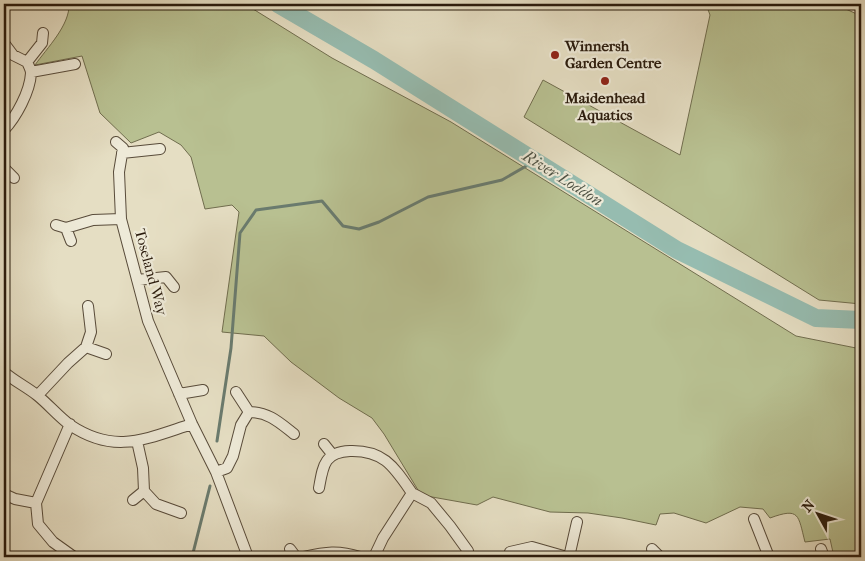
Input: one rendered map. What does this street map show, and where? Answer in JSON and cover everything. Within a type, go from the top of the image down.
[{"type":"street","points":[[4,130],[10,124],[24,100],[29,67],[42,43],[43,33]]},
{"type":"street","points":[[4,43],[13,55],[29,67],[75,64]]},
{"type":"street","points":[[116,142],[123,148],[122,153],[160,149]]},
{"type":"street","name":"Toseland Way","points":[[122,153],[119,172],[121,219],[148,321],[192,424],[216,472],[248,557]]},
{"type":"street","points":[[4,168],[14,178]]},
{"type":"street","points":[[71,241],[61,226],[93,220],[121,219]]},
{"type":"street","points":[[137,280],[168,274],[174,287]]},
{"type":"street","points":[[38,396],[68,363],[86,347],[90,332],[88,306]]},
{"type":"street","points":[[86,347],[106,354]]},
{"type":"street","points":[[4,372],[38,396],[70,424],[94,438],[118,443],[137,441],[192,424]]},
{"type":"street","points":[[179,394],[203,390]]},
{"type":"street","points":[[236,392],[250,412]]},
{"type":"street","points":[[250,412],[270,415],[294,434]]},
{"type":"street","points":[[216,472],[227,468],[233,456],[241,425],[250,412]]},
{"type":"street","points":[[70,424],[36,503],[38,524],[53,542],[74,557]]},
{"type":"street","points":[[137,441],[143,468],[144,491],[156,504],[181,514]]},
{"type":"street","points":[[324,444],[332,454]]},
{"type":"street","points":[[319,488],[323,466],[332,454],[361,451],[373,453],[392,467],[412,493],[431,503],[468,552]]},
{"type":"street","points":[[134,500],[144,491]]},
{"type":"street","points":[[374,557],[383,538],[412,493]]},
{"type":"street","points":[[4,494],[15,499],[36,503]]},
{"type":"street","points":[[754,519],[770,557]]},
{"type":"street","points":[[510,552],[532,548],[568,557],[577,522]]},
{"type":"street","points":[[652,549],[660,557]]},
{"type":"street","points":[[304,557],[332,552],[345,552],[360,557]]},
{"type":"green space","points":[[69,4],[245,4],[332,58],[451,122],[796,336],[861,349],[861,557],[834,557],[830,539],[805,542],[801,525],[796,516],[787,513],[770,518],[763,509],[740,507],[706,523],[674,513],[660,514],[656,525],[588,513],[550,512],[493,497],[477,505],[421,495],[384,434],[372,418],[339,398],[291,362],[264,336],[222,332],[239,212],[232,205],[205,209],[191,157],[181,145],[159,132],[131,143],[100,113],[82,56],[35,65],[62,28],[66,20]]},
{"type":"green space","points":[[706,4],[835,4],[861,16],[861,304],[819,300],[524,117],[543,80],[680,155],[710,15]]},
{"type":"waterway","name":"River Loddon","points":[[278,4],[374,60],[677,250],[816,318],[861,320]]},
{"type":"waterway","points":[[217,441],[231,348],[240,233],[256,210],[322,201],[343,226],[359,229],[379,222],[428,197],[502,180],[535,161]]},
{"type":"waterway","points":[[192,557],[210,486]]},
{"type":"place","name":"Winnersh Garden Centre","points":[[555,55]]},
{"type":"place","name":"Maidenhead Aquatics","points":[[605,81]]}]
